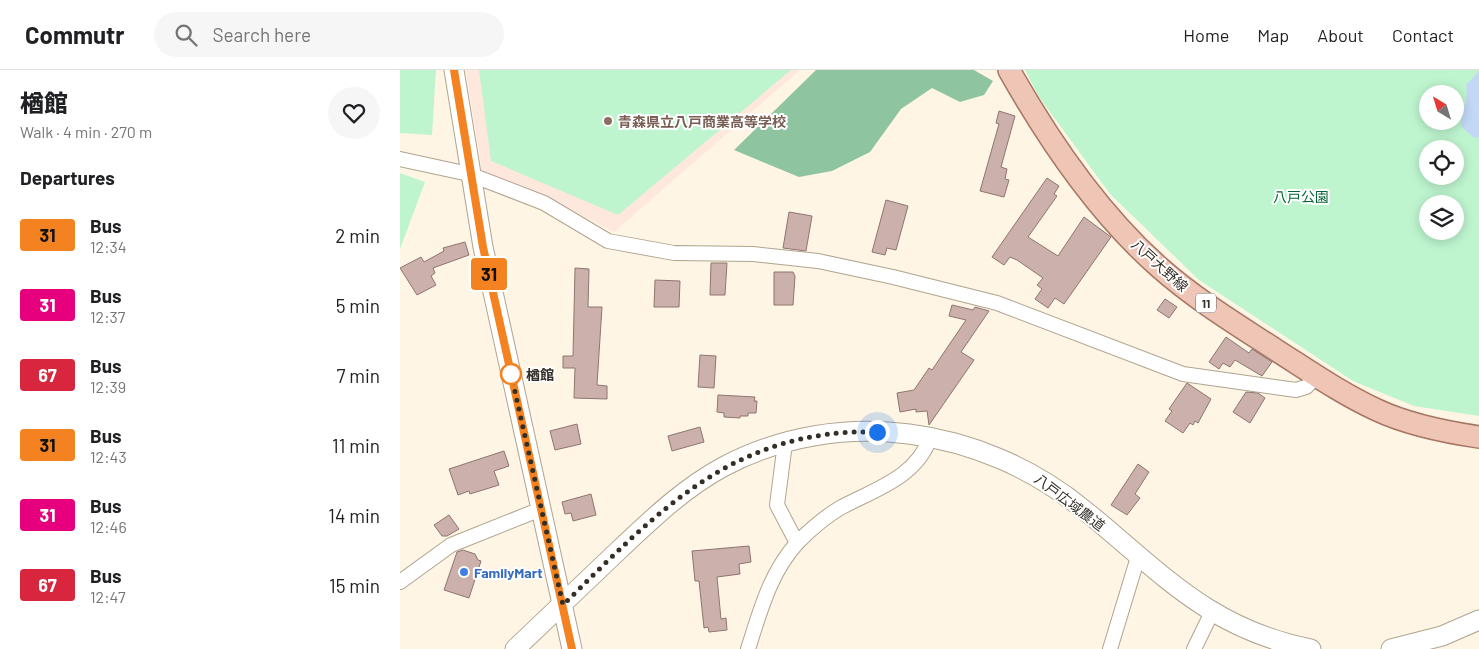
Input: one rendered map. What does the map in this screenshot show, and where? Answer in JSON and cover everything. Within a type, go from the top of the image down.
[{"type":"main road","name":"八戸大野線","points":[[1009,70],[1051,139],[1115,224],[1196,297],[1317,376],[1378,411],[1445,432],[1479,437]]},
{"type":"street","points":[[454,70],[483,247],[572,649]]},
{"type":"street","points":[[400,159],[470,174],[544,203],[608,241],[674,253],[753,254],[818,261],[893,277],[997,303],[1183,374],[1296,390],[1306,387],[1317,376]]},
{"type":"street","name":"八戸広域農道","points":[[515,649],[664,508],[723,467],[785,443],[816,436],[859,431],[895,432],[930,437],[978,449],[1031,473],[1083,508],[1138,557],[1212,612],[1254,633],[1287,644],[1311,649]]},
{"type":"street","points":[[748,649],[768,585],[797,543],[838,509],[886,485],[916,464],[924,454],[930,437]]},
{"type":"street","points":[[785,443],[777,506],[797,543]]},
{"type":"street","points":[[400,582],[451,545],[541,509]]},
{"type":"street","points":[[1110,649],[1138,557]]},
{"type":"street","points":[[1194,649],[1212,612]]},
{"type":"street","points":[[1391,649],[1442,636],[1479,620]]},
{"type":"shaded area","name":"青森県立八戸商業高等学校","points":[[466,70],[800,70],[614,232],[551,199],[482,171]]},
{"type":"green space","points":[[400,70],[436,70],[432,135],[400,133]]},
{"type":"green space","name":"青森県立八戸商業高等学校","points":[[479,70],[791,70],[618,215],[491,161]]},
{"type":"green space","points":[[816,70],[974,70],[993,81],[984,95],[960,102],[932,88],[901,109],[870,152],[832,171],[799,177],[734,150]]},
{"type":"green space","name":"八戸公園","points":[[1025,70],[1479,70],[1479,416],[1414,406],[1353,381],[1199,280],[1110,194],[1039,97]]},
{"type":"green space","points":[[400,173],[425,182],[400,249]]},
{"type":"water","points":[[1479,71],[1479,137],[1474,138],[1464,129],[1466,85]]},
{"type":"building","points":[[999,111],[1015,116],[1001,167],[1007,169],[1005,179],[1009,180],[1004,197],[980,191],[999,124],[996,123]]},
{"type":"building","points":[[1047,178],[1059,186],[1054,194],[1057,196],[1028,237],[1058,256],[1084,217],[1111,237],[1064,304],[1055,298],[1048,308],[1035,299],[1042,289],[1037,285],[1043,278],[1010,257],[1004,265],[992,257]]},
{"type":"building","points":[[886,200],[908,206],[896,250],[887,248],[885,255],[872,252]]},
{"type":"building","points":[[789,212],[812,216],[806,251],[783,248]]},
{"type":"building","points":[[465,242],[469,255],[433,268],[435,273],[431,276],[436,285],[417,295],[400,268],[421,257],[424,262],[444,251],[443,248]]},
{"type":"building","points":[[711,263],[727,263],[725,295],[710,295]]},
{"type":"building","points":[[575,268],[589,269],[588,307],[602,307],[597,385],[607,386],[607,399],[574,398],[575,368],[563,368],[563,356],[573,356]]},
{"type":"building","points":[[774,272],[793,272],[795,276],[793,305],[774,305]]},
{"type":"building","points":[[655,280],[680,281],[679,307],[654,307]]},
{"type":"building","points":[[1165,299],[1177,307],[1169,318],[1157,310]]},
{"type":"building","points":[[952,305],[973,310],[975,307],[989,311],[961,352],[974,360],[929,425],[927,411],[916,412],[916,409],[900,412],[897,393],[914,390],[929,368],[932,370],[966,320],[949,316]]},
{"type":"building","points":[[1226,337],[1249,353],[1252,349],[1272,362],[1262,376],[1235,360],[1230,367],[1223,363],[1219,369],[1209,362]]},
{"type":"building","points":[[700,355],[716,356],[714,388],[698,387]]},
{"type":"building","points":[[1187,383],[1211,399],[1198,423],[1195,421],[1193,425],[1190,423],[1183,433],[1165,421],[1172,411],[1169,409]]},
{"type":"building","points":[[1246,392],[1258,393],[1265,398],[1250,423],[1233,412]]},
{"type":"building","points":[[718,395],[755,397],[754,401],[757,401],[756,413],[748,413],[748,416],[740,416],[740,418],[724,417],[724,413],[717,412]]},
{"type":"building","points":[[577,424],[581,444],[555,450],[550,431]]},
{"type":"building","points":[[700,427],[704,442],[672,451],[668,436]]},
{"type":"building","points":[[504,451],[509,466],[494,471],[499,485],[470,494],[469,491],[458,495],[449,469]]},
{"type":"building","points":[[1138,464],[1149,472],[1135,494],[1140,498],[1127,515],[1111,505]]},
{"type":"building","points":[[591,494],[596,515],[573,521],[571,513],[565,514],[562,502]]},
{"type":"building","points":[[449,515],[459,529],[447,536],[442,536],[434,525]]},
{"type":"building","points":[[749,546],[751,562],[739,564],[740,574],[717,577],[721,619],[726,618],[727,630],[709,632],[708,627],[704,628],[699,581],[695,581],[692,551]]},
{"type":"building","name":"FamilyMart","points":[[463,550],[475,554],[478,560],[481,561],[469,598],[444,590],[457,552]]},
{"type":"bus line","name":"31","points":[[454,70],[483,247],[572,649]]},
{"type":"place","name":"青森県立八戸商業高等学校","points":[[608,121]]},
{"type":"place","name":"楢館","points":[[511,374]]},
{"type":"place","name":"FamilyMart","points":[[464,572]]},
{"type":"route","points":[[511,374],[563,605],[664,508],[693,486],[723,467],[757,452],[795,440],[859,431],[877,432]]}]
